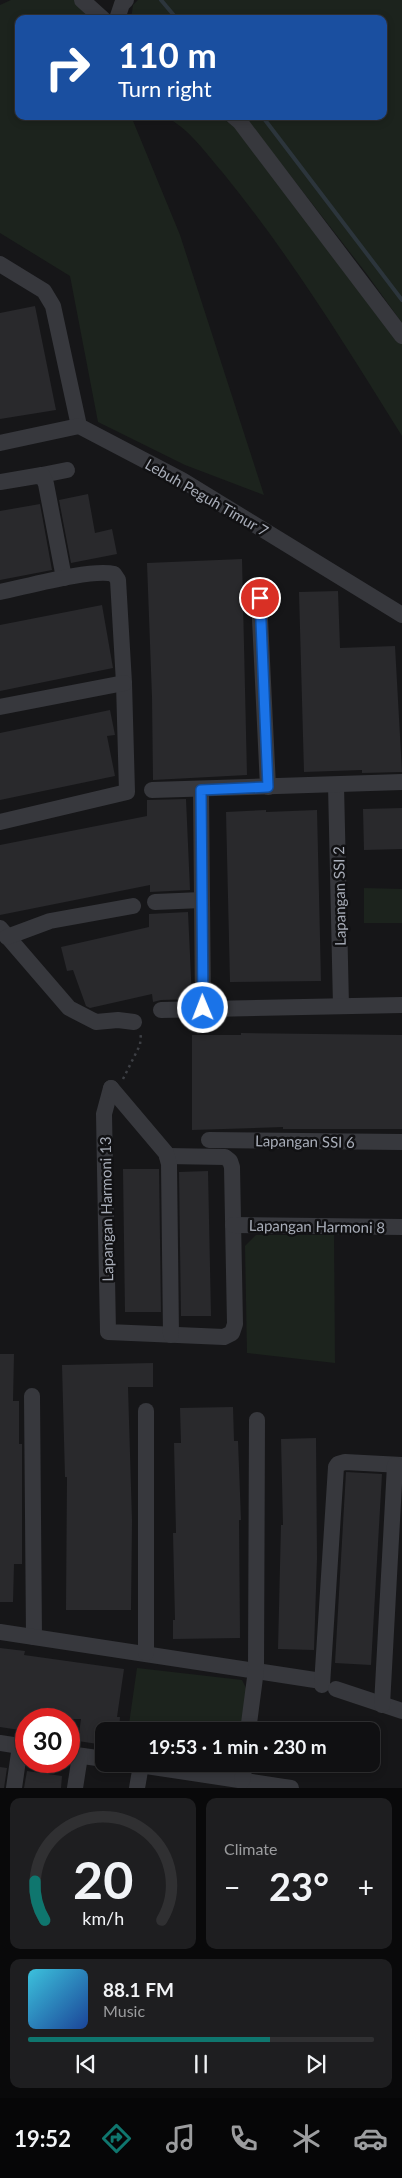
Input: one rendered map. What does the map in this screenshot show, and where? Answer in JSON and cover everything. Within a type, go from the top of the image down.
[{"type":"street","points":[[82,0],[99,15]]},
{"type":"street","points":[[118,15],[122,4],[126,0]]},
{"type":"street","points":[[238,120],[402,336]]},
{"type":"street","points":[[0,264],[44,291],[53,306],[78,426],[0,443]]},
{"type":"street","name":"Lebuh Peguh Timur 7","points":[[78,426],[182,480],[402,615]]},
{"type":"street","points":[[0,482],[67,470]]},
{"type":"street","points":[[42,475],[46,484],[64,578]]},
{"type":"street","points":[[0,592],[64,578],[106,572],[114,574],[118,580],[124,683],[127,792],[0,822]]},
{"type":"street","points":[[260,598],[268,787]]},
{"type":"street","points":[[0,707],[124,683]]},
{"type":"street","points":[[152,790],[201,790],[402,782]]},
{"type":"street","name":"Lapangan SSI 2","points":[[336,785],[341,1006]]},
{"type":"street","points":[[201,790],[203,1008]]},
{"type":"street","points":[[155,902],[202,900]]},
{"type":"street","points":[[133,906],[50,921],[4,933],[68,1008],[96,1022],[118,1020],[134,1022]]},
{"type":"street","points":[[161,1010],[402,1006]]},
{"type":"street","points":[[117,1084],[167,1156],[169,1164],[172,1335],[224,1337],[232,1333],[235,1324],[232,1167],[230,1161],[225,1158],[167,1156]]},
{"type":"street","name":"Lapangan Harmoni 13","points":[[117,1084],[104,1114],[108,1332],[172,1335]]},
{"type":"street","name":"Lapangan SSI 6","points":[[209,1140],[402,1142]]},
{"type":"street","name":"Lapangan Harmoni 8","points":[[233,1225],[402,1227]]},
{"type":"street","points":[[32,1396],[34,1637]]},
{"type":"street","points":[[146,1411],[146,1653]]},
{"type":"street","points":[[249,1722],[256,1670],[257,1420]]},
{"type":"street","points":[[324,1685],[336,1468],[338,1464],[345,1462],[399,1465],[382,1705]]},
{"type":"street","points":[[0,1632],[256,1670],[324,1685],[402,1711]]},
{"type":"street","points":[[0,1743],[15,1746]]},
{"type":"street","points":[[80,1756],[95,1758]]},
{"type":"street","points":[[137,1772],[137,1788]]},
{"type":"street","points":[[168,1772],[202,1781],[242,1781],[263,1786],[291,1788]]},
{"type":"street","points":[[242,1781],[243,1772]]},
{"type":"street","points":[[14,1788],[17,1773]]},
{"type":"street","points":[[75,1773],[75,1788]]},
{"type":"path","points":[[117,1084],[140,1045],[142,1031],[134,1022]]},
{"type":"shaded area","points":[[11,0],[78,0],[86,15],[15,15],[15,120],[133,120],[180,235],[264,495],[185,465],[98,422],[70,276],[0,233],[0,5]]},
{"type":"shaded area","points":[[138,0],[402,0],[402,323],[366,273],[247,120],[387,120],[387,15],[132,15],[133,5]]},
{"type":"shaded area","points":[[171,120],[231,120],[402,339],[402,436],[338,335],[248,204],[196,141]]},
{"type":"shaded area","points":[[364,888],[402,889],[402,923],[364,923]]},
{"type":"shaded area","points":[[256,1235],[334,1235],[335,1363],[247,1353],[245,1246]]},
{"type":"shaded area","points":[[137,1668],[242,1680],[249,1694],[244,1722],[129,1722]]},
{"type":"building","points":[[35,306],[56,410],[0,419],[0,313]]},
{"type":"building","points":[[88,494],[95,533],[112,529],[117,554],[71,563],[59,500]]},
{"type":"building","points":[[40,504],[52,570],[0,580],[0,511]]},
{"type":"building","points":[[242,559],[247,775],[153,780],[147,563]]},
{"type":"building","points":[[338,591],[340,648],[395,646],[402,772],[362,773],[362,770],[304,772],[299,592]]},
{"type":"building","points":[[102,605],[113,668],[0,691],[0,625]]},
{"type":"building","points":[[110,710],[115,735],[107,736],[115,776],[0,800],[0,733]]},
{"type":"building","points":[[186,799],[190,890],[150,892],[150,885],[0,915],[0,845],[147,816],[147,800]]},
{"type":"building","points":[[402,808],[402,849],[364,850],[363,809]]},
{"type":"building","points":[[266,810],[266,812],[317,810],[321,981],[230,982],[226,812]]},
{"type":"building","points":[[188,912],[192,999],[153,1002],[152,994],[90,1008],[86,1006],[73,970],[67,971],[61,947],[149,927],[149,914]]},
{"type":"building","points":[[241,1033],[402,1035],[402,1129],[283,1129],[283,1127],[192,1130],[192,1035],[241,1035]]},
{"type":"building","points":[[123,1169],[159,1169],[161,1312],[125,1312]]},
{"type":"building","points":[[208,1171],[211,1316],[181,1316],[179,1172]]},
{"type":"building","points":[[0,1354],[14,1354],[13,1401],[19,1401],[19,1444],[22,1444],[22,1564],[14,1564],[13,1602],[0,1602]]},
{"type":"building","points":[[153,1363],[153,1387],[128,1387],[132,1521],[131,1610],[66,1610],[67,1477],[65,1477],[62,1365]]},
{"type":"building","points":[[233,1407],[234,1441],[238,1441],[241,1520],[239,1520],[240,1638],[173,1639],[173,1620],[175,1620],[173,1533],[176,1533],[174,1443],[181,1443],[180,1408]]},
{"type":"building","points":[[316,1438],[317,1558],[314,1650],[278,1649],[281,1525],[283,1525],[281,1439]]},
{"type":"building","points":[[346,1472],[382,1474],[371,1665],[335,1663]]},
{"type":"building","points":[[0,1648],[25,1651],[24,1655],[124,1669],[117,1717],[120,1717],[120,1722],[95,1722],[95,1744],[80,1741],[80,1708],[15,1708],[15,1729],[0,1727]]},
{"type":"building","points":[[0,1767],[7,1768],[4,1788],[0,1788]]},
{"type":"building","points":[[27,1773],[62,1776],[61,1788],[24,1788]]},
{"type":"waterway","points":[[161,0],[174,15]]},
{"type":"waterway","points":[[265,120],[402,300]]},
{"type":"route","points":[[203,1008],[201,790],[268,787],[260,598]]}]
